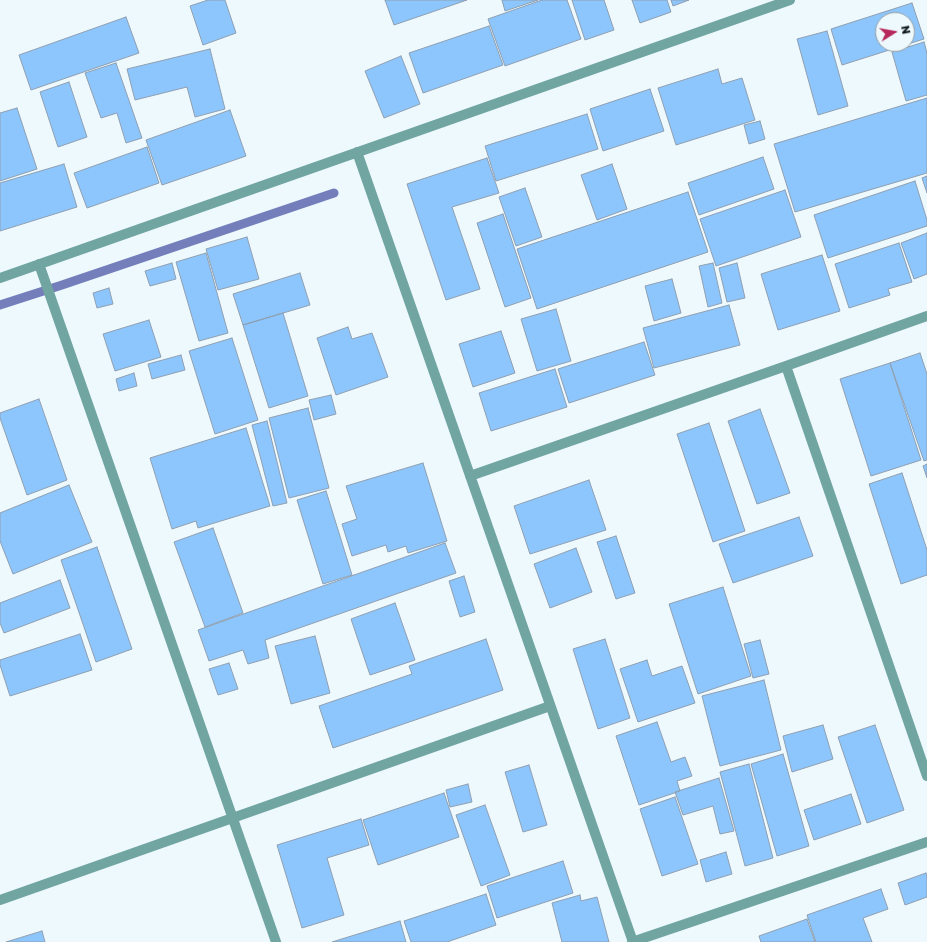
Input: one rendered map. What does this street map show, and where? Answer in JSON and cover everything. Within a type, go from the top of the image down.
[{"type":"street","points":[[0,278],[790,0]]},
{"type":"street","points":[[357,152],[632,942],[927,842]]},
{"type":"street","points":[[39,264],[276,942]]},
{"type":"street","points":[[470,476],[927,316]]},
{"type":"street","points":[[786,366],[927,776]]},
{"type":"street","points":[[0,900],[550,706]]},
{"type":"building","points":[[208,0],[225,0],[236,33],[203,45],[190,6]]},
{"type":"building","points":[[385,0],[467,0],[394,25]]},
{"type":"building","points":[[502,0],[538,0],[505,11]]},
{"type":"building","points":[[542,0],[567,0],[581,39],[505,66],[488,19]]},
{"type":"building","points":[[572,0],[604,0],[614,30],[585,40]]},
{"type":"building","points":[[632,0],[667,0],[671,12],[640,23]]},
{"type":"building","points":[[671,0],[689,0],[673,6]]},
{"type":"building","points":[[912,3],[915,12],[884,12]]},
{"type":"building","points":[[915,12],[924,39],[915,42]]},
{"type":"building","points":[[875,15],[875,52],[883,52],[842,65],[831,29]]},
{"type":"building","points":[[126,17],[139,53],[31,90],[19,55]]},
{"type":"building","points":[[489,26],[503,65],[423,93],[409,53]]},
{"type":"building","points":[[827,31],[848,106],[818,115],[797,39]]},
{"type":"building","points":[[924,42],[927,53],[927,95],[906,101],[892,52],[915,52],[915,45]]},
{"type":"building","points":[[210,49],[225,109],[195,117],[187,87],[135,100],[127,69]]},
{"type":"building","points":[[401,56],[420,104],[384,118],[365,71]]},
{"type":"building","points":[[116,63],[142,138],[126,143],[117,113],[101,118],[85,73]]},
{"type":"building","points":[[718,69],[722,84],[742,78],[755,120],[676,145],[658,88]]},
{"type":"building","points":[[69,82],[87,137],[58,147],[40,92]]},
{"type":"building","points":[[650,89],[664,131],[603,151],[590,109]]},
{"type":"building","points":[[927,98],[927,173],[795,212],[774,144]]},
{"type":"building","points":[[17,108],[37,169],[0,181],[0,113]]},
{"type":"building","points":[[230,110],[246,156],[162,185],[146,140]]},
{"type":"building","points":[[587,114],[598,149],[496,181],[485,146]]},
{"type":"building","points":[[760,121],[765,139],[749,144],[744,125]]},
{"type":"building","points":[[147,147],[159,183],[87,208],[74,173]]},
{"type":"building","points":[[763,157],[774,189],[699,215],[688,183]]},
{"type":"building","points":[[487,158],[499,193],[452,207],[480,289],[446,300],[407,184]]},
{"type":"building","points":[[64,164],[77,207],[0,231],[0,183]]},
{"type":"building","points":[[612,164],[627,209],[597,220],[581,175]]},
{"type":"building","points":[[927,176],[927,193],[922,178]]},
{"type":"building","points":[[915,181],[927,220],[927,226],[828,258],[814,215]]},
{"type":"building","points":[[525,188],[542,237],[516,246],[499,197]]},
{"type":"building","points":[[785,190],[801,237],[716,266],[700,219]]},
{"type":"building","points":[[688,192],[708,252],[537,309],[517,249]]},
{"type":"building","points":[[503,214],[531,298],[505,307],[477,223]]},
{"type":"building","points":[[927,233],[927,274],[914,279],[901,243]]},
{"type":"building","points":[[247,237],[259,279],[218,290],[206,249]]},
{"type":"building","points":[[899,243],[912,282],[888,289],[890,295],[849,308],[835,264]]},
{"type":"building","points":[[206,253],[228,333],[199,341],[176,262]]},
{"type":"building","points":[[822,255],[840,311],[778,330],[761,274]]},
{"type":"building","points":[[172,263],[176,279],[150,286],[145,271]]},
{"type":"building","points":[[713,263],[722,303],[708,307],[699,266]]},
{"type":"building","points":[[737,263],[745,298],[727,302],[719,268]]},
{"type":"building","points":[[300,273],[310,305],[243,325],[233,294]]},
{"type":"building","points":[[672,279],[681,313],[654,321],[645,286]]},
{"type":"building","points":[[109,288],[113,304],[97,308],[93,293]]},
{"type":"building","points":[[729,305],[740,345],[654,368],[643,328]]},
{"type":"building","points":[[556,309],[571,361],[537,371],[521,319]]},
{"type":"building","points":[[283,313],[308,396],[269,408],[243,325]]},
{"type":"building","points":[[149,320],[161,357],[115,371],[103,334]]},
{"type":"building","points":[[348,327],[352,339],[372,333],[388,377],[336,395],[317,338]]},
{"type":"building","points":[[501,331],[515,373],[473,387],[459,344]]},
{"type":"building","points":[[232,338],[258,420],[215,434],[189,351]]},
{"type":"building","points":[[644,342],[655,375],[569,403],[558,369]]},
{"type":"building","points":[[920,353],[927,374],[927,460],[924,461],[890,363]]},
{"type":"building","points":[[181,355],[185,370],[152,379],[148,364]]},
{"type":"building","points":[[890,363],[921,460],[871,476],[840,379]]},
{"type":"building","points":[[555,369],[567,407],[491,431],[479,393]]},
{"type":"building","points":[[134,373],[137,386],[119,391],[116,379]]},
{"type":"building","points":[[331,395],[336,414],[314,420],[309,400]]},
{"type":"building","points":[[39,399],[67,480],[27,495],[0,418],[0,413]]},
{"type":"building","points":[[308,408],[329,488],[289,498],[269,418]]},
{"type":"building","points":[[760,409],[790,493],[757,504],[728,421]]},
{"type":"building","points":[[267,421],[287,503],[273,506],[252,425]]},
{"type":"building","points":[[709,423],[745,531],[713,542],[677,434]]},
{"type":"building","points":[[246,428],[270,506],[198,528],[196,521],[172,529],[150,458]]},
{"type":"building","points":[[423,463],[447,541],[408,553],[406,546],[388,552],[386,545],[352,556],[342,524],[357,519],[346,486]]},
{"type":"building","points":[[927,464],[927,478],[923,466]]},
{"type":"building","points":[[902,473],[927,550],[927,575],[901,584],[869,484]]},
{"type":"building","points":[[589,480],[606,530],[530,554],[514,506]]},
{"type":"building","points":[[69,485],[92,542],[13,574],[0,541],[0,513]]},
{"type":"building","points":[[326,491],[352,575],[323,584],[297,500]]},
{"type":"building","points":[[799,517],[813,556],[733,583],[719,544]]},
{"type":"building","points":[[213,528],[243,613],[205,627],[174,542]]},
{"type":"building","points":[[616,536],[635,593],[616,599],[597,542]]},
{"type":"building","points":[[445,543],[456,573],[265,640],[269,658],[248,664],[243,650],[209,661],[198,630]]},
{"type":"building","points":[[97,547],[132,649],[96,662],[61,560]]},
{"type":"building","points":[[576,548],[592,592],[550,608],[534,564]]},
{"type":"building","points":[[464,576],[475,612],[460,617],[449,581]]},
{"type":"building","points":[[60,580],[70,608],[4,633],[0,623],[0,603]]},
{"type":"building","points":[[723,587],[751,676],[698,694],[669,604]]},
{"type":"building","points":[[395,603],[415,660],[370,675],[351,619]]},
{"type":"building","points":[[80,634],[92,670],[10,696],[0,665],[0,660]]},
{"type":"building","points":[[315,636],[330,693],[291,704],[275,646]]},
{"type":"building","points":[[486,639],[503,690],[333,748],[319,706],[412,674],[409,666]]},
{"type":"building","points":[[605,639],[630,718],[598,729],[573,649]]},
{"type":"building","points":[[760,640],[769,674],[753,678],[744,644]]},
{"type":"building","points":[[647,660],[652,676],[682,666],[695,703],[638,722],[620,669]]},
{"type":"building","points":[[229,663],[238,689],[218,695],[209,669]]},
{"type":"building","points":[[764,680],[781,750],[720,766],[702,696]]},
{"type":"building","points":[[657,722],[671,762],[685,757],[692,776],[677,781],[680,791],[639,805],[616,736]]},
{"type":"building","points":[[823,725],[833,759],[792,772],[783,736]]},
{"type":"building","points":[[875,725],[904,810],[867,823],[838,737]]},
{"type":"building","points":[[783,754],[809,846],[777,856],[751,764]]},
{"type":"building","points":[[749,764],[773,858],[745,866],[720,772]]},
{"type":"building","points":[[529,765],[547,825],[523,832],[505,772]]},
{"type":"building","points":[[719,778],[734,831],[720,834],[713,806],[683,815],[675,792]]},
{"type":"building","points":[[468,784],[472,802],[450,807],[446,790]]},
{"type":"building","points":[[444,793],[459,837],[378,865],[363,820]]},
{"type":"building","points":[[851,794],[861,824],[814,840],[804,810]]},
{"type":"building","points":[[675,797],[698,864],[662,876],[640,809]]},
{"type":"building","points":[[485,805],[510,875],[481,886],[456,815]]},
{"type":"building","points":[[361,819],[369,845],[327,858],[344,915],[302,928],[277,845]]},
{"type":"building","points":[[726,852],[732,874],[706,882],[700,860]]},
{"type":"building","points":[[563,861],[573,893],[497,918],[487,886]]},
{"type":"building","points":[[926,873],[927,897],[905,905],[898,883]]},
{"type":"building","points":[[881,889],[888,909],[863,918],[872,942],[816,942],[807,915]]},
{"type":"building","points":[[486,894],[496,925],[447,942],[411,942],[404,921]]},
{"type":"building","points":[[580,895],[581,901],[597,897],[609,942],[562,942],[552,903]]},
{"type":"building","points":[[807,919],[815,942],[761,942],[759,936]]},
{"type":"building","points":[[400,921],[406,942],[332,942]]},
{"type":"building","points":[[42,931],[45,942],[6,942]]},
{"type":"waterway","points":[[0,305],[334,193]]}]
